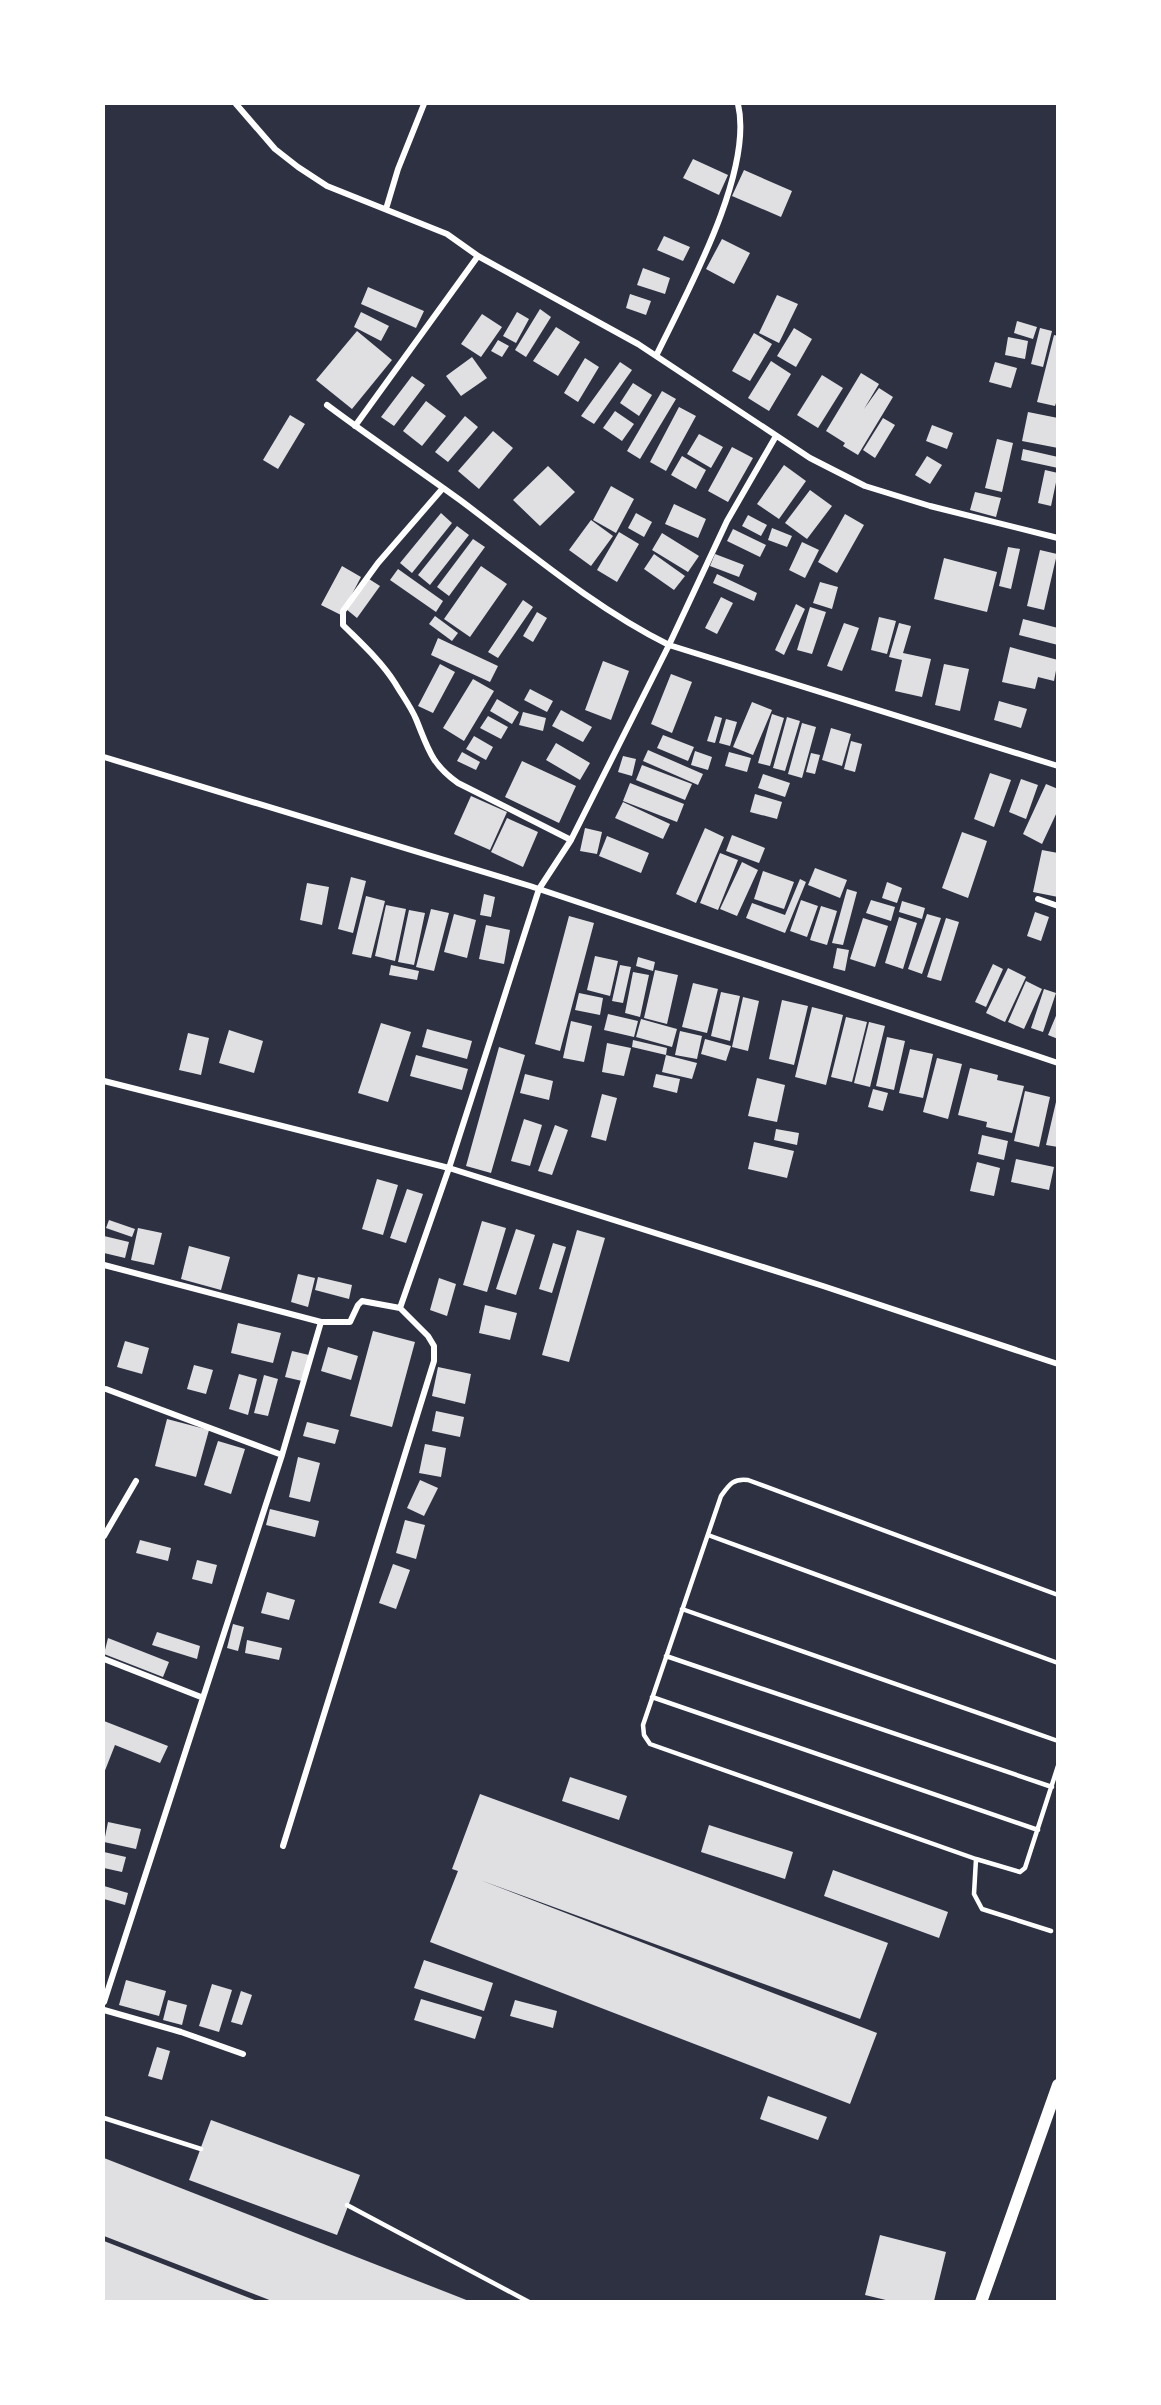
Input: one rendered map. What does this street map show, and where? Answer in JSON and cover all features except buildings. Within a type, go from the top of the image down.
[{"type":"main road","points":[[981,2301],[1058,2085]]},
{"type":"street","points":[[236,104],[275,149],[327,186],[447,234],[478,256],[656,356],[810,458],[865,486],[930,506],[1058,538]]},
{"type":"street","points":[[386,209],[398,169],[424,104]]},
{"type":"street","points":[[656,356],[722,213],[732,183],[739,137],[738,104]]},
{"type":"street","points":[[355,426],[478,256]]},
{"type":"street","points":[[327,405],[443,488],[586,596],[635,628],[669,645],[730,666],[1058,766]]},
{"type":"street","points":[[400,1308],[539,889],[571,840],[669,645],[727,520],[776,435]]},
{"type":"street","points":[[443,488],[378,563],[344,611],[343,625],[384,667],[416,720],[432,759],[444,773],[458,783],[571,840]]},
{"type":"street","points":[[104,757],[539,889],[1058,1063]]},
{"type":"street","points":[[1038,899],[1058,906]]},
{"type":"street","points":[[104,1081],[448,1168],[823,1286],[1058,1364]]},
{"type":"street","points":[[104,1265],[321,1322],[350,1322],[362,1301],[400,1308],[428,1336],[434,1346],[434,1360],[283,1846]]},
{"type":"street","points":[[104,2002],[201,1697],[282,1455],[321,1322]]},
{"type":"street","points":[[106,1389],[282,1455]]},
{"type":"street","points":[[104,1536],[136,1481]]},
{"type":"street","points":[[104,1659],[201,1697]]},
{"type":"street","points":[[104,2010],[181,2032],[243,2054]]},
{"type":"lane","points":[[1058,1595],[748,1480],[740,1479],[730,1483],[721,1496],[643,1725],[644,1735],[650,1744],[975,1859],[1016,1871],[1023,1870],[1058,1766]]},
{"type":"lane","points":[[708,1535],[1058,1663]]},
{"type":"lane","points":[[682,1609],[1058,1741]]},
{"type":"lane","points":[[666,1656],[1052,1787]]},
{"type":"lane","points":[[652,1697],[1038,1830]]},
{"type":"lane","points":[[975,1859],[974,1894],[982,1909],[1051,1931]]},
{"type":"lane","points":[[104,2118],[201,2149]]},
{"type":"lane","points":[[347,2205],[529,2301]]}]
